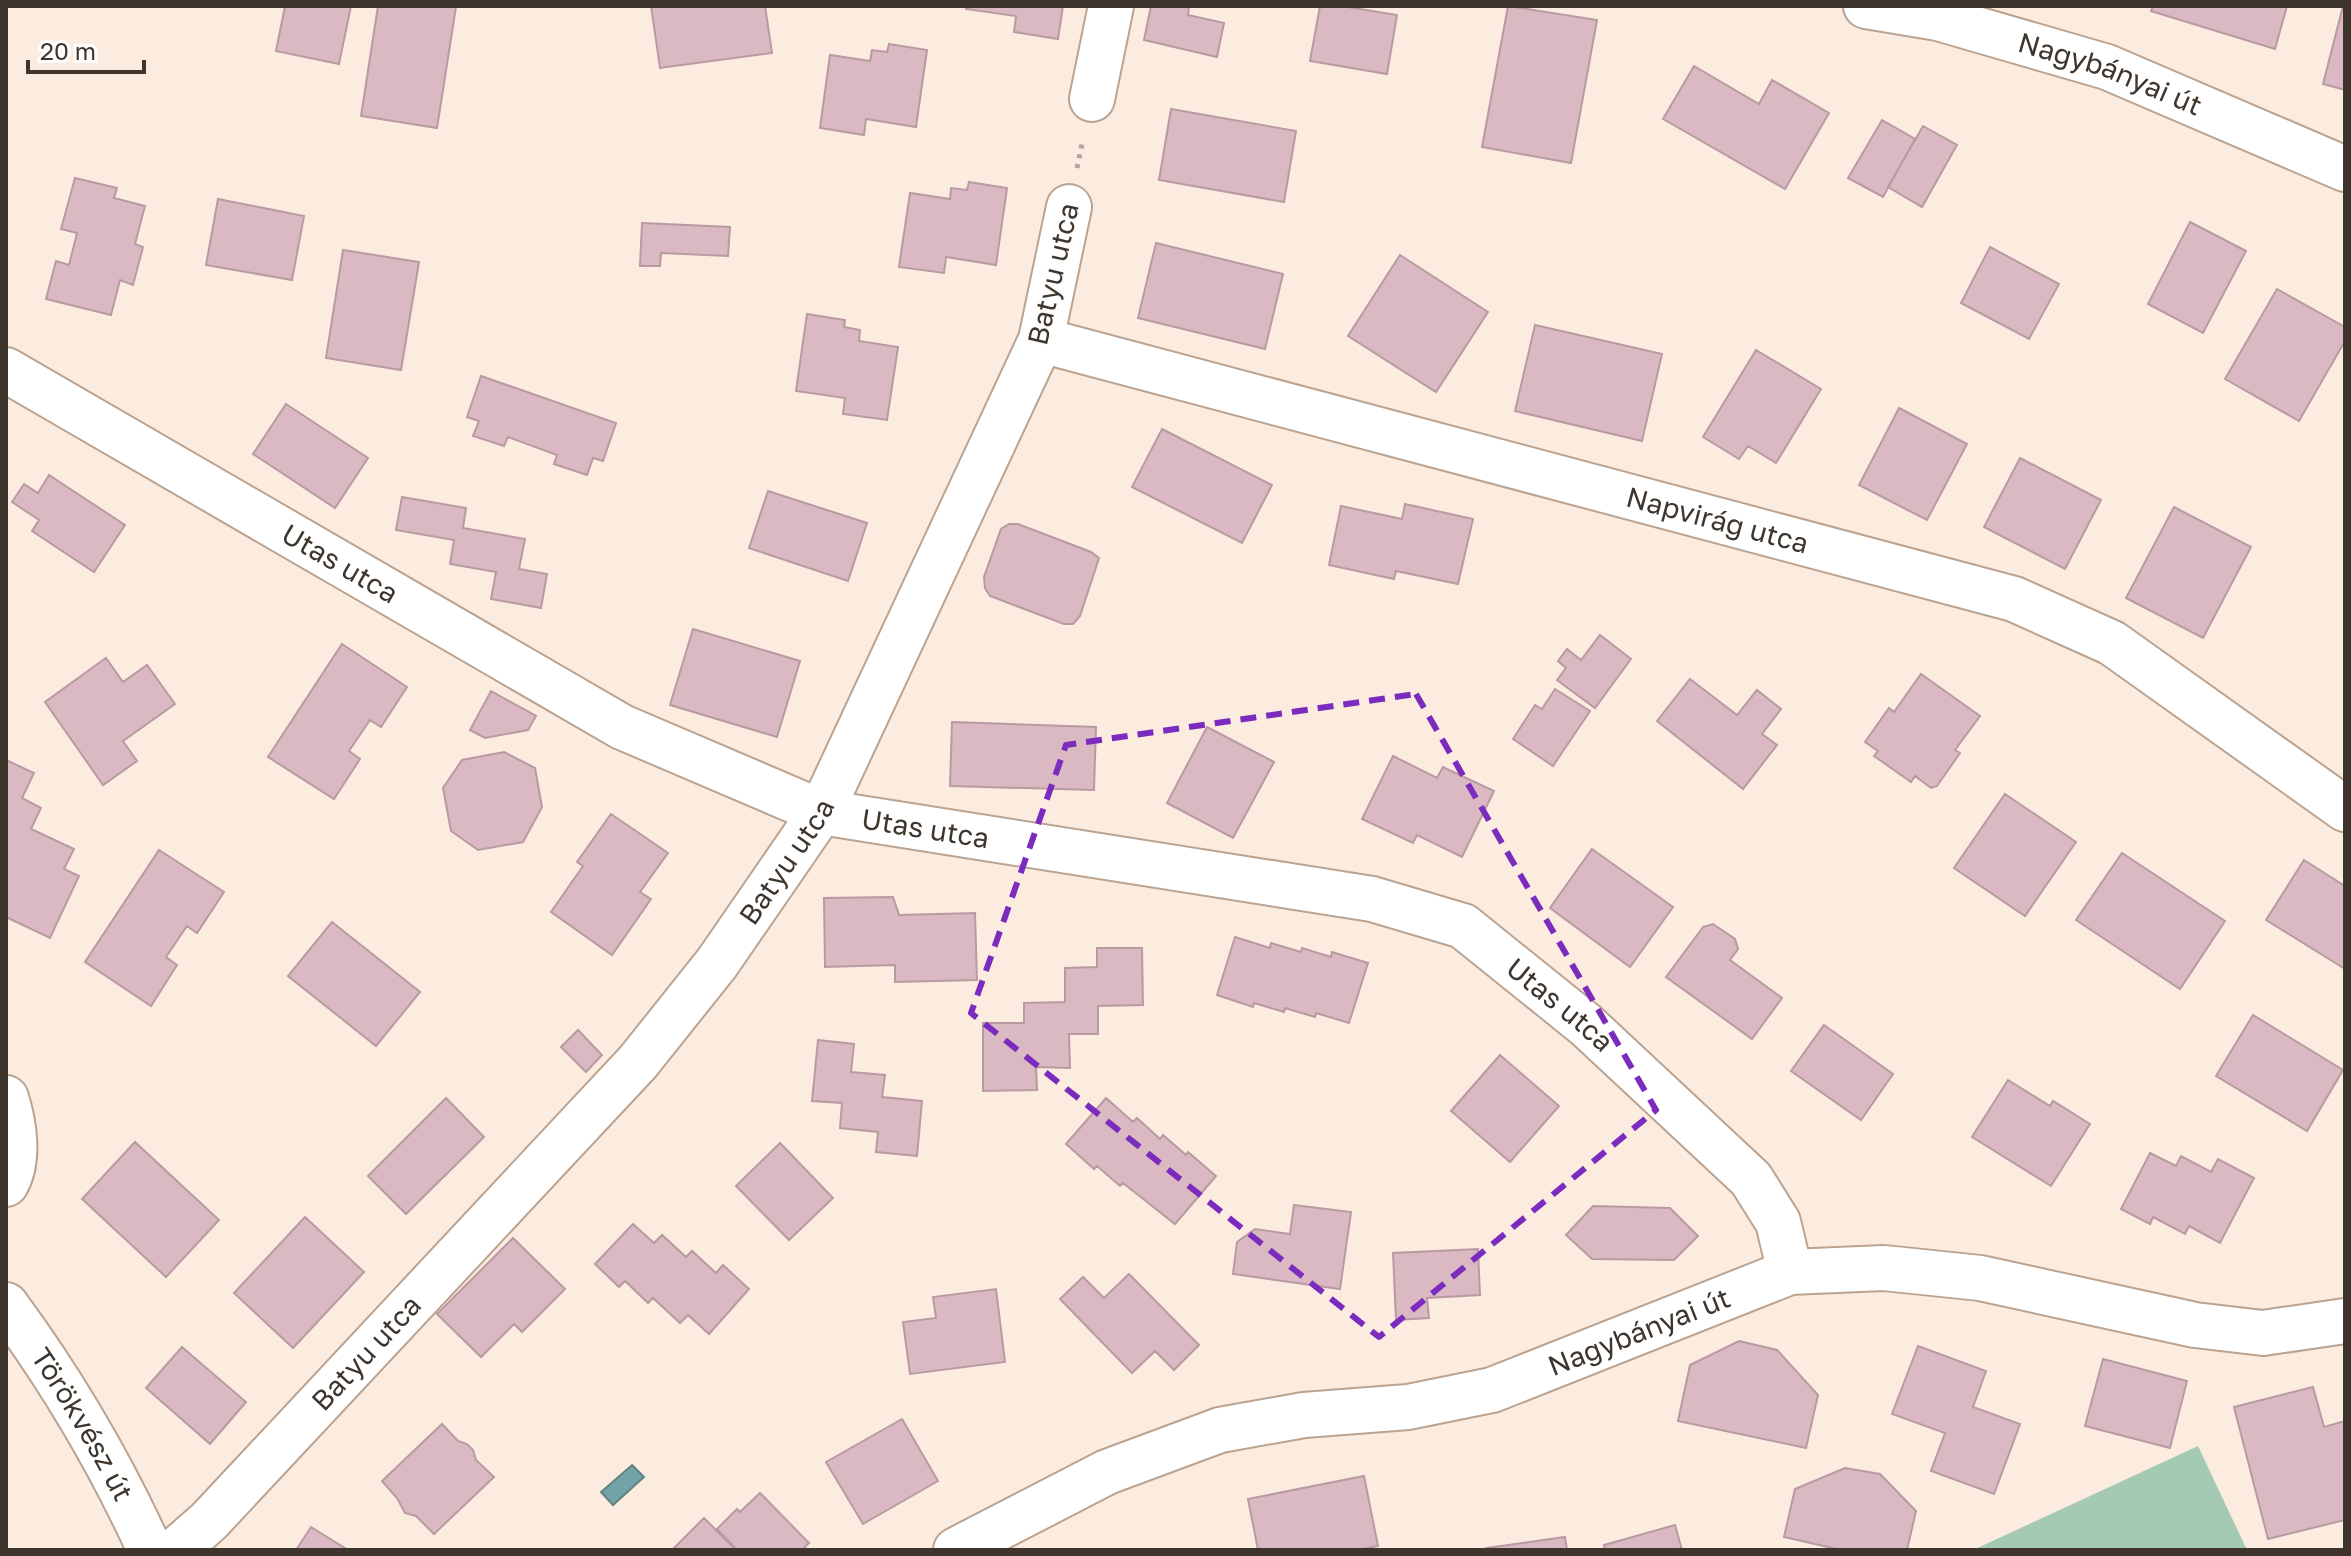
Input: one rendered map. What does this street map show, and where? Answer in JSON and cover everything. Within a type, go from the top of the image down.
[{"type":"street","points":[[1092,99],[1111,6]]},
{"type":"street","name":"Nagybányai út","points":[[1866,6],[1938,18],[2107,67],[2345,169]]},
{"type":"street","name":"Batyu utca","points":[[176,1550],[209,1521],[638,1062],[717,963],[821,812],[1041,340],[1069,207]]},
{"type":"street","name":"Napvirág utca","points":[[1041,340],[2014,599],[2112,643],[2345,809]]},
{"type":"street","name":"Utas utca","points":[[6,370],[622,727],[821,812],[1372,899],[1463,926],[1586,1025],[1751,1179],[1778,1222],[1790,1272]]},
{"type":"street","points":[[6,1098],[15,1127],[11,1176],[6,1184]]},
{"type":"street","name":"Nagybányai út","points":[[956,1550],[1107,1472],[1220,1430],[1304,1415],[1408,1407],[1492,1390],[1790,1272],[1884,1268],[1980,1278],[2195,1325],[2263,1333],[2345,1321]]},
{"type":"street","name":"Törökvész út","points":[[6,1305],[79,1415],[128,1501],[150,1550]]},
{"type":"path","name":"Batyu utca","points":[[1069,207],[1092,99]]},
{"type":"highlighted area","points":[[1416,694],[1656,1110],[1379,1337],[971,1013],[1066,745]]},
{"type":"green space","points":[[2198,1446],[2247,1550],[1973,1550]]},
{"type":"water","points":[[632,1465],[644,1477],[613,1505],[601,1492]]},
{"type":"building","points":[[285,6],[351,6],[339,64],[276,51]]},
{"type":"building","points":[[378,6],[456,7],[437,128],[361,116]]},
{"type":"building","points":[[651,6],[765,6],[772,53],[660,68]]},
{"type":"building","points":[[967,6],[1063,6],[1058,39],[1014,32],[1016,16],[966,9]]},
{"type":"building","points":[[1151,6],[1189,6],[1188,15],[1224,23],[1217,57],[1144,40]]},
{"type":"building","points":[[1320,6],[1342,6],[1397,15],[1387,74],[1310,61]]},
{"type":"building","points":[[1508,6],[1597,20],[1571,163],[1482,147]]},
{"type":"building","points":[[2153,6],[2287,6],[2275,49],[2151,11]]},
{"type":"building","points":[[2345,6],[2345,90],[2323,84]]},
{"type":"building","points":[[889,44],[927,50],[916,127],[866,119],[864,135],[820,128],[830,55],[870,61],[872,50],[887,52]]},
{"type":"building","points":[[1694,66],[1759,104],[1772,80],[1829,113],[1785,189],[1663,119]]},
{"type":"building","points":[[1171,109],[1296,131],[1284,202],[1159,180]]},
{"type":"building","points":[[1882,120],[1915,139],[1883,197],[1848,178]]},
{"type":"building","points":[[1923,126],[1957,145],[1922,207],[1888,187]]},
{"type":"building","points":[[75,178],[117,188],[114,198],[145,206],[135,244],[143,247],[133,285],[120,280],[111,315],[46,299],[56,261],[69,265],[77,233],[61,229]]},
{"type":"building","points":[[969,182],[1007,188],[996,265],[946,257],[944,273],[899,267],[910,193],[950,199],[951,188],[967,190]]},
{"type":"building","points":[[218,199],[304,216],[292,280],[206,265]]},
{"type":"building","points":[[2190,222],[2246,251],[2203,333],[2148,304]]},
{"type":"building","points":[[642,223],[730,227],[728,256],[661,253],[660,266],[640,266]]},
{"type":"building","points":[[1156,243],[1283,274],[1265,349],[1138,318]]},
{"type":"building","points":[[1990,247],[2059,284],[2029,339],[1961,303]]},
{"type":"building","points":[[343,250],[419,262],[401,370],[326,358]]},
{"type":"building","points":[[1400,255],[1488,312],[1436,392],[1348,336]]},
{"type":"building","points":[[2277,289],[2345,327],[2345,341],[2299,421],[2225,379]]},
{"type":"building","points":[[807,314],[845,320],[844,327],[860,330],[859,341],[898,347],[887,420],[843,414],[845,398],[796,391]]},
{"type":"building","points":[[1535,325],[1662,354],[1642,441],[1515,411]]},
{"type":"building","points":[[1756,350],[1821,389],[1776,463],[1748,446],[1739,459],[1703,437]]},
{"type":"building","points":[[481,376],[616,423],[603,461],[593,458],[587,475],[554,464],[557,455],[508,437],[504,446],[473,436],[479,421],[467,417]]},
{"type":"building","points":[[286,404],[368,458],[335,508],[253,454]]},
{"type":"building","points":[[1899,408],[1967,444],[1927,520],[1859,485]]},
{"type":"building","points":[[1162,429],[1272,485],[1242,543],[1132,487]]},
{"type":"building","points":[[2020,458],[2101,500],[2065,569],[1984,527]]},
{"type":"building","points":[[49,475],[125,525],[94,572],[32,531],[39,520],[12,502],[24,484],[38,493]]},
{"type":"building","points":[[768,491],[867,523],[848,581],[749,548]]},
{"type":"building","points":[[402,497],[466,508],[463,528],[525,539],[519,569],[547,574],[541,608],[491,599],[496,572],[450,564],[454,540],[396,530]]},
{"type":"building","points":[[1405,504],[1473,519],[1458,584],[1396,571],[1394,579],[1329,565],[1341,506],[1402,519]]},
{"type":"building","points":[[2174,507],[2251,547],[2203,638],[2126,598]]},
{"type":"building","points":[[1009,524],[1018,524],[1091,552],[1099,558],[1080,616],[1073,624],[1064,624],[990,596],[984,577],[1001,529]]},
{"type":"building","points":[[693,629],[800,661],[777,737],[670,705]]},
{"type":"building","points":[[1600,635],[1631,659],[1595,708],[1557,680],[1566,668],[1558,661],[1567,649],[1581,660]]},
{"type":"building","points":[[342,644],[407,687],[381,727],[370,720],[349,751],[360,759],[334,799],[268,757]]},
{"type":"building","points":[[106,658],[123,682],[147,665],[175,704],[123,741],[137,761],[103,785],[45,702]]},
{"type":"building","points":[[1921,674],[1980,716],[1955,750],[1960,753],[1937,786],[1931,788],[1915,776],[1911,782],[1874,756],[1878,751],[1865,742],[1889,708],[1894,712]]},
{"type":"building","points":[[1690,679],[1737,715],[1757,690],[1781,709],[1762,734],[1777,745],[1743,789],[1657,721]]},
{"type":"building","points":[[1555,689],[1590,711],[1553,766],[1513,739],[1535,705],[1542,709]]},
{"type":"building","points":[[491,691],[536,716],[528,730],[485,738],[470,730]]},
{"type":"building","points":[[952,722],[1096,727],[1094,790],[950,786]]},
{"type":"building","points":[[1207,727],[1274,762],[1233,838],[1167,803]]},
{"type":"building","points":[[504,752],[535,768],[542,807],[523,842],[478,850],[451,831],[443,788],[462,760]]},
{"type":"building","points":[[1393,756],[1437,778],[1443,767],[1494,791],[1462,857],[1417,835],[1413,843],[1362,819]]},
{"type":"building","points":[[6,760],[34,773],[22,798],[41,808],[31,829],[74,849],[64,869],[79,876],[50,938],[6,917]]},
{"type":"building","points":[[2005,794],[2076,842],[2025,916],[1954,868]]},
{"type":"building","points":[[611,814],[668,853],[640,892],[651,899],[612,955],[551,912],[583,866],[577,862]]},
{"type":"building","points":[[1592,849],[1673,907],[1630,967],[1550,908]]},
{"type":"building","points":[[159,850],[224,892],[197,933],[187,926],[166,957],[177,965],[151,1006],[85,962]]},
{"type":"building","points":[[2122,853],[2225,921],[2180,989],[2076,920]]},
{"type":"building","points":[[2304,860],[2345,886],[2345,969],[2266,920]]},
{"type":"building","points":[[893,897],[899,915],[975,913],[977,980],[895,982],[895,965],[825,967],[824,898]]},
{"type":"building","points":[[332,922],[420,992],[376,1046],[288,976]]},
{"type":"building","points":[[1713,924],[1735,939],[1738,949],[1730,960],[1782,998],[1752,1039],[1666,977],[1703,927]]},
{"type":"building","points":[[1235,937],[1270,948],[1271,943],[1331,957],[1332,952],[1368,963],[1349,1023],[1316,1013],[1315,1017],[1285,1008],[1284,1012],[1254,1003],[1253,1007],[1217,995]]},
{"type":"building","points":[[1097,948],[1142,948],[1143,1005],[1098,1006],[1098,1034],[1069,1034],[1070,1068],[1036,1067],[1037,1090],[983,1091],[983,1023],[1024,1023],[1024,1003],[1065,1002],[1065,968],[1097,967]]},
{"type":"building","points":[[2253,1015],[2343,1070],[2307,1131],[2216,1076]]},
{"type":"building","points":[[1824,1025],[1893,1074],[1861,1120],[1791,1071]]},
{"type":"building","points":[[578,1030],[602,1055],[586,1072],[561,1047]]},
{"type":"building","points":[[818,1040],[854,1044],[851,1072],[885,1075],[882,1097],[922,1101],[917,1156],[876,1152],[878,1132],[840,1128],[842,1103],[812,1101]]},
{"type":"building","points":[[1500,1055],[1559,1106],[1510,1162],[1451,1111]]},
{"type":"building","points":[[2008,1080],[2050,1106],[2053,1101],[2090,1124],[2051,1186],[1972,1137]]},
{"type":"building","points":[[446,1098],[484,1137],[406,1214],[368,1176]]},
{"type":"building","points":[[1106,1098],[1133,1122],[1137,1118],[1160,1139],[1163,1135],[1216,1176],[1175,1224],[1123,1183],[1120,1186],[1097,1166],[1094,1169],[1066,1144]]},
{"type":"building","points":[[135,1142],[219,1220],[166,1277],[82,1199]]},
{"type":"building","points":[[780,1143],[833,1198],[789,1240],[736,1186]]},
{"type":"building","points":[[2150,1153],[2176,1166],[2181,1156],[2211,1172],[2218,1159],[2254,1178],[2220,1243],[2189,1226],[2185,1234],[2153,1217],[2150,1224],[2121,1209]]},
{"type":"building","points":[[1294,1205],[1351,1212],[1340,1289],[1233,1274],[1237,1242],[1255,1229],[1290,1234]]},
{"type":"building","points":[[1593,1206],[1670,1208],[1698,1236],[1674,1260],[1592,1259],[1566,1235]]},
{"type":"building","points":[[305,1217],[364,1272],[293,1348],[234,1293]]},
{"type":"building","points":[[633,1224],[654,1243],[662,1235],[686,1257],[692,1251],[716,1273],[723,1265],[749,1289],[709,1334],[688,1315],[680,1323],[653,1298],[648,1303],[625,1281],[619,1287],[595,1264]]},
{"type":"building","points":[[513,1238],[565,1289],[522,1332],[514,1324],[481,1357],[437,1314]]},
{"type":"building","points":[[1478,1249],[1480,1295],[1427,1298],[1429,1318],[1396,1320],[1393,1253]]},
{"type":"building","points":[[1129,1274],[1199,1345],[1174,1370],[1155,1351],[1132,1373],[1060,1299],[1083,1277],[1104,1298]]},
{"type":"building","points":[[996,1289],[1005,1362],[910,1374],[903,1322],[936,1318],[933,1297]]},
{"type":"building","points":[[1739,1341],[1777,1350],[1818,1395],[1806,1448],[1678,1421],[1690,1365]]},
{"type":"building","points":[[1918,1346],[1986,1371],[1973,1407],[2020,1424],[1994,1494],[1931,1471],[1945,1433],[1892,1414]]},
{"type":"building","points":[[182,1347],[246,1402],[210,1444],[146,1388]]},
{"type":"building","points":[[2103,1359],[2187,1381],[2170,1448],[2085,1426]]},
{"type":"building","points":[[2313,1387],[2324,1427],[2345,1421],[2345,1520],[2268,1539],[2234,1407]]},
{"type":"building","points":[[902,1419],[938,1481],[863,1524],[826,1462]]},
{"type":"building","points":[[442,1424],[458,1441],[473,1450],[476,1460],[494,1477],[434,1534],[416,1516],[405,1513],[382,1481]]},
{"type":"building","points":[[1845,1468],[1880,1474],[1916,1511],[1907,1550],[1841,1550],[1784,1537],[1795,1489]]},
{"type":"building","points":[[1364,1476],[1378,1546],[1357,1550],[1258,1550],[1248,1499]]},
{"type":"building","points":[[760,1493],[809,1543],[802,1550],[737,1550],[717,1529],[737,1509],[740,1512]]},
{"type":"building","points":[[704,1518],[736,1550],[672,1550]]},
{"type":"building","points":[[1675,1525],[1682,1550],[1605,1550],[1604,1545]]},
{"type":"building","points":[[311,1527],[348,1550],[296,1550]]},
{"type":"building","points":[[1565,1537],[1567,1550],[1486,1550],[1486,1548]]}]
